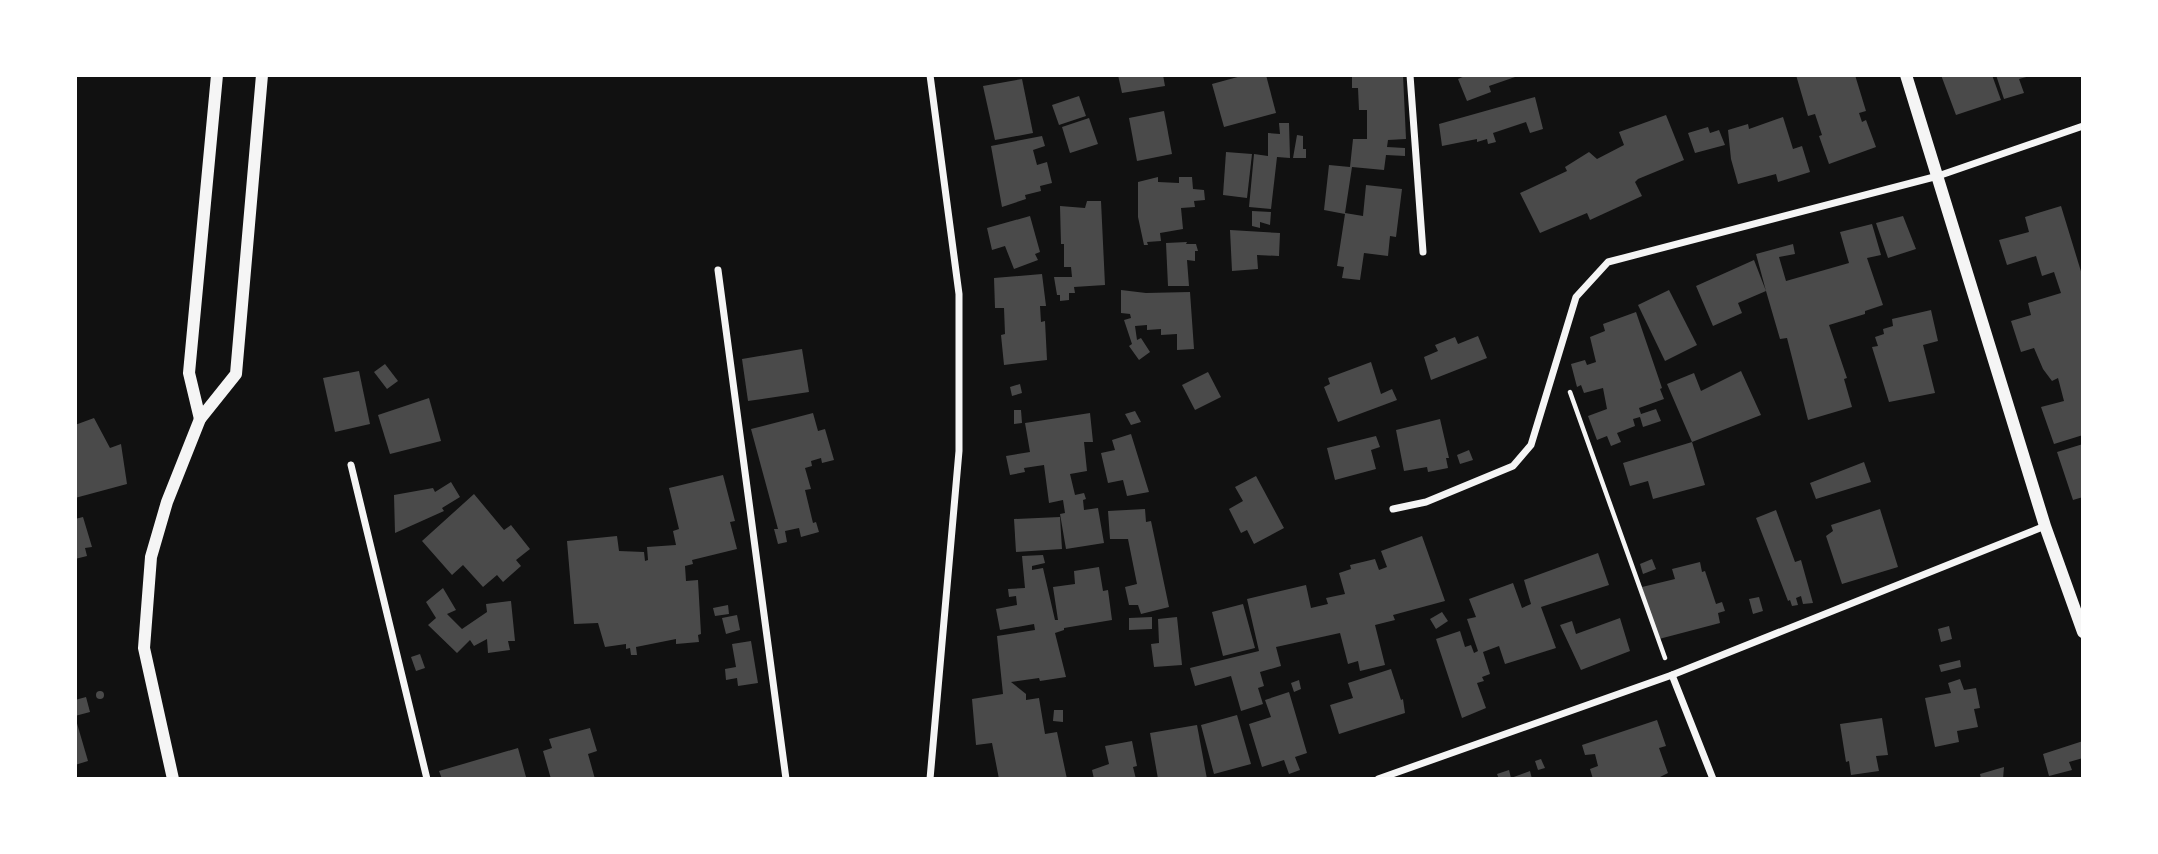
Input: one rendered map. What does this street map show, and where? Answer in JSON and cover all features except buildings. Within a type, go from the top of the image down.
[{"type":"street","points":[[200,419],[189,373],[217,75]]},
{"type":"street","points":[[173,779],[144,649],[150,557],[167,502],[200,419],[236,374],[262,75]]},
{"type":"street","points":[[930,75],[959,294],[959,451],[930,779]]},
{"type":"street","points":[[1410,75],[1423,252]]},
{"type":"street","points":[[1906,75],[2045,526],[2083,632]]},
{"type":"street","points":[[1393,509],[1426,502],[1513,466],[1531,446],[1576,297],[1608,262],[1938,176],[2083,126]]},
{"type":"street","points":[[718,270],[786,779]]},
{"type":"street","points":[[351,465],[427,779]]},
{"type":"street","points":[[1378,779],[1672,675],[2045,526]]},
{"type":"street","points":[[1672,675],[1713,779]]},
{"type":"path","points":[[1558,354],[1584,435],[1672,675]]}]
